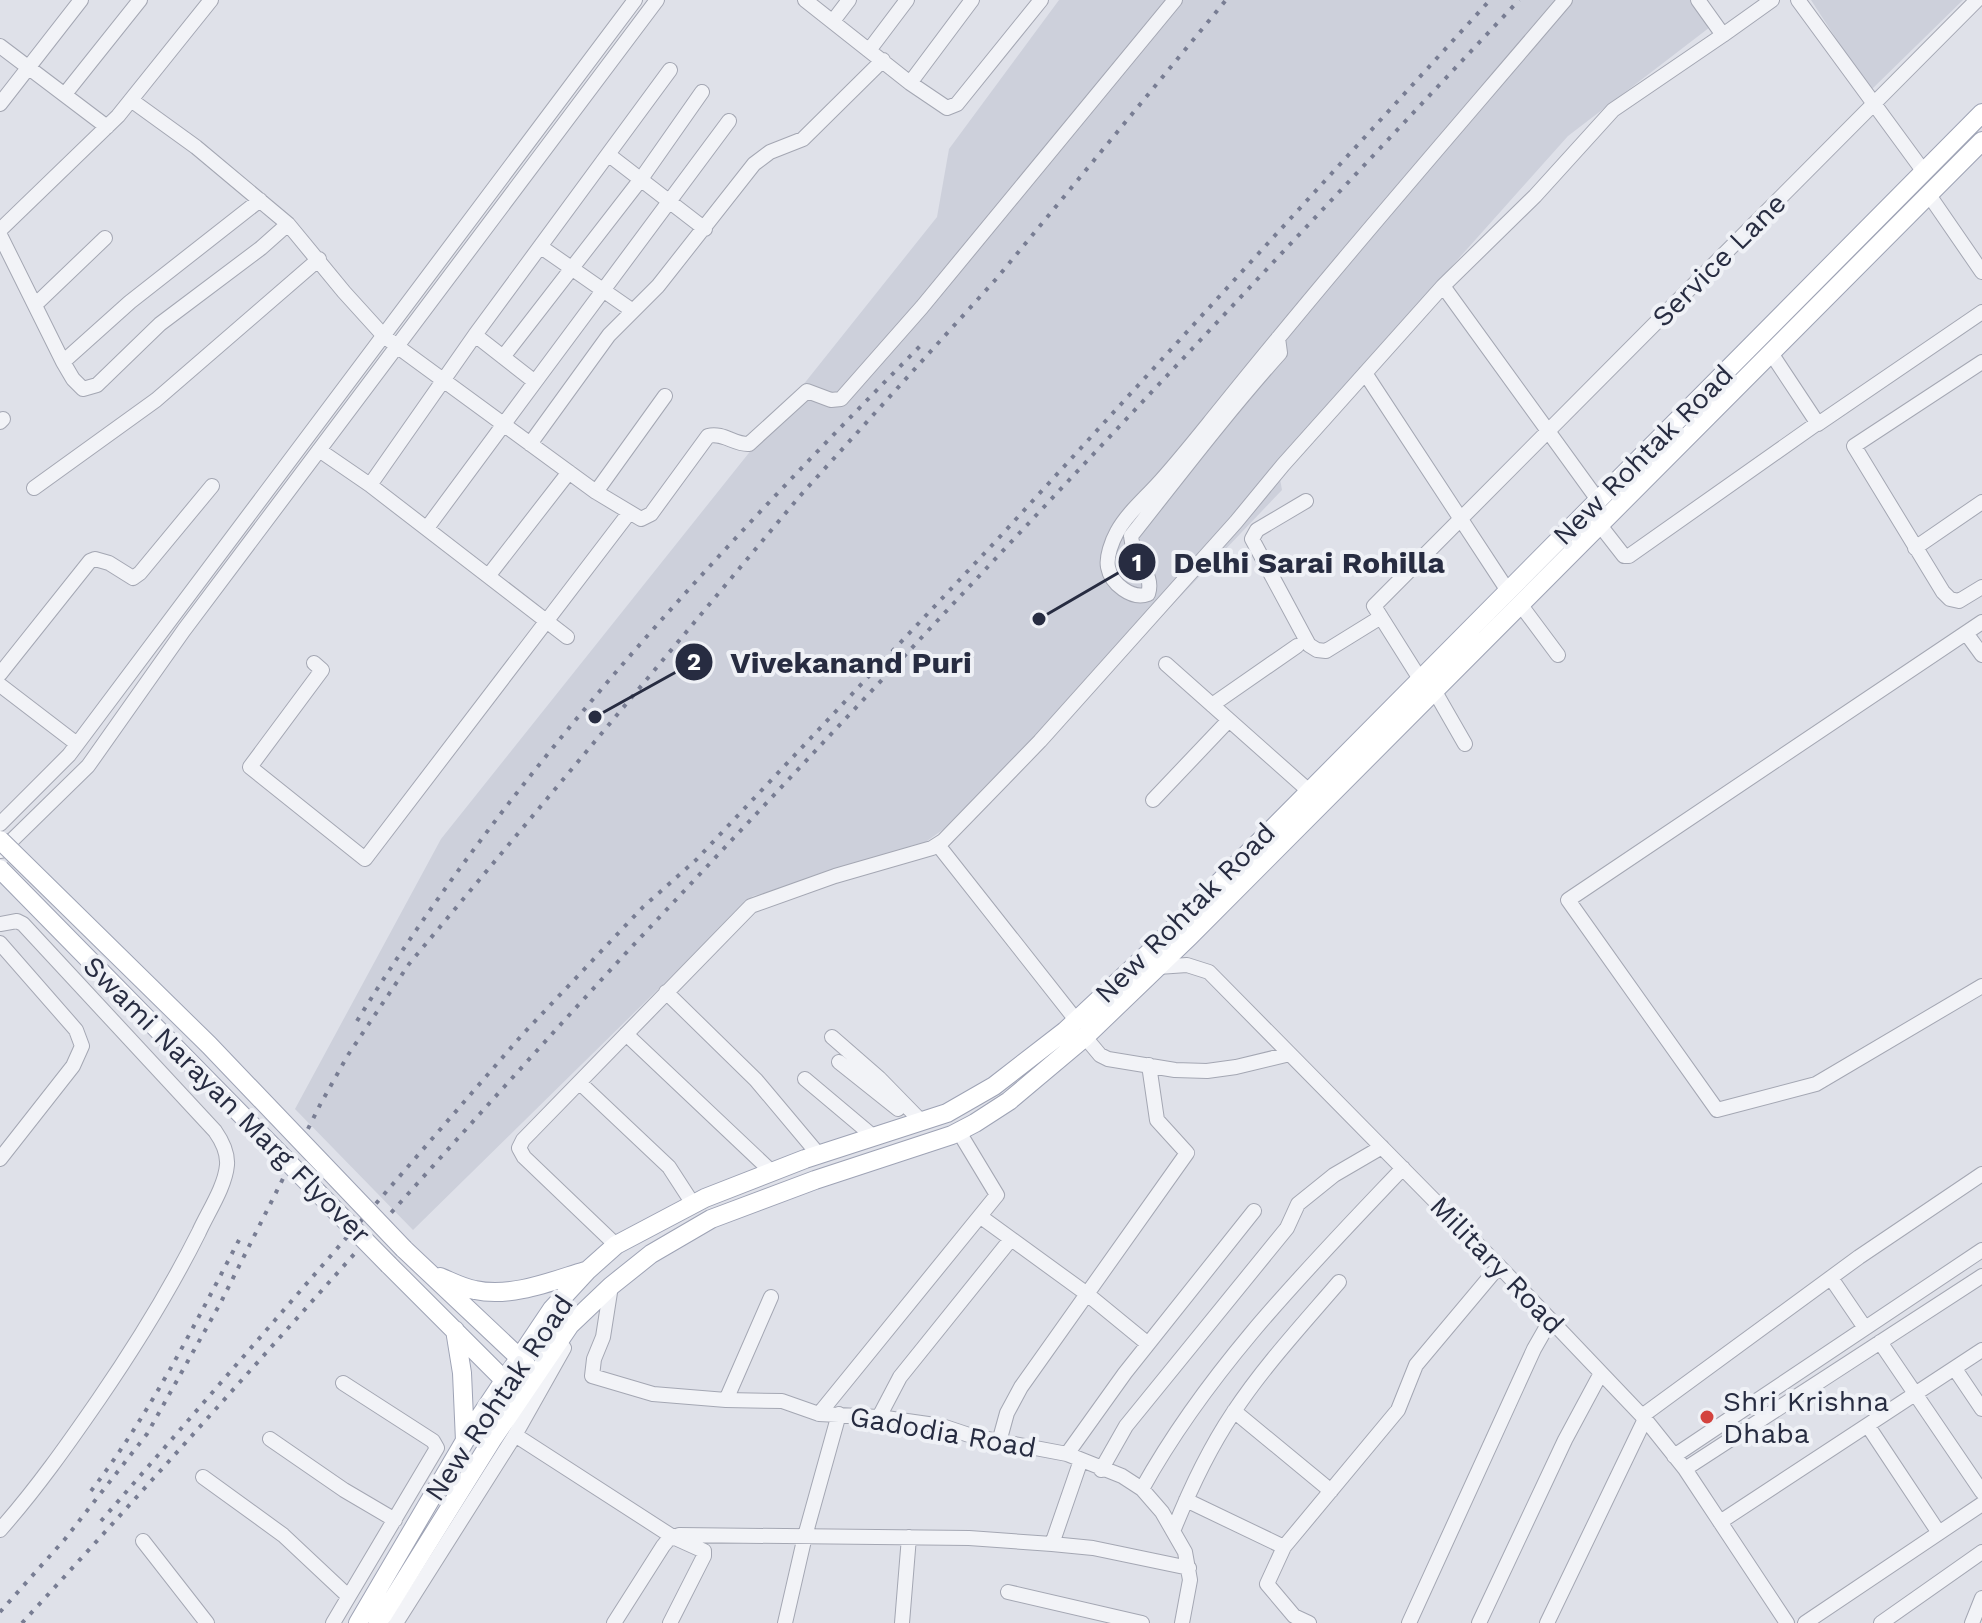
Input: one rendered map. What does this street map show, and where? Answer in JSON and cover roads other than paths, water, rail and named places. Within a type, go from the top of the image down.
[{"type":"main road","name":"New Rohtak Road","points":[[358,1623],[465,1441],[519,1358],[552,1309],[588,1270],[616,1245],[693,1204],[819,1155],[947,1113],[994,1086],[1080,1028],[1158,967],[1514,597],[1598,500],[1982,113]]},
{"type":"main road","name":"New Rohtak Road","points":[[1514,597],[1599,524],[1982,141]]},
{"type":"main road","name":"New Rohtak Road","points":[[378,1623],[570,1325],[651,1254],[711,1219],[959,1132],[1009,1101],[1309,791],[1427,684]]},
{"type":"main road","name":"Swami Narayan Marg Flyover","points":[[0,840],[209,1045],[404,1249],[537,1374]]},
{"type":"main road","name":"Swami Narayan Marg Flyover","points":[[0,869],[521,1397]]},
{"type":"main road","points":[[429,1272],[476,1291],[490,1292],[539,1284],[588,1270]]},
{"type":"main road","points":[[455,1330],[462,1373],[465,1441]]},
{"type":"street","points":[[0,104],[81,0]]},
{"type":"street","points":[[65,94],[140,0]]},
{"type":"street","points":[[211,0],[107,127],[0,232],[63,362],[83,389],[97,385],[149,334],[288,224]]},
{"type":"street","points":[[0,824],[77,744],[635,0]]},
{"type":"street","points":[[0,852],[88,766],[184,630],[657,0]]},
{"type":"street","points":[[805,0],[910,83],[942,105],[952,108],[1041,0]]},
{"type":"street","points":[[833,21],[849,0]]},
{"type":"street","points":[[870,49],[907,0]]},
{"type":"street","points":[[910,83],[972,0]]},
{"type":"street","points":[[131,100],[196,147],[288,224],[383,335],[596,492],[641,519],[651,514],[708,436],[720,435],[749,444],[807,391],[831,400],[841,399],[922,307],[1175,0]]},
{"type":"street","points":[[1278,338],[1280,353],[1232,406],[1199,453],[1131,536],[1134,555],[1150,577],[1151,584],[1148,594],[1143,596],[1128,593],[1117,583],[1108,566],[1118,529],[1179,460],[1278,338],[1565,0]]},
{"type":"street","points":[[1698,0],[1723,35]]},
{"type":"street","points":[[616,1245],[524,1157],[519,1148],[751,906],[835,876],[938,845],[1040,741],[1443,286],[1535,196],[1613,110],[1772,0]]},
{"type":"street","points":[[1798,0],[1924,172]]},
{"type":"street","name":"Service Lane","points":[[1381,617],[1374,606],[1977,0]]},
{"type":"street","points":[[0,46],[107,127]]},
{"type":"street","points":[[530,444],[597,350],[705,229],[761,158],[803,139],[815,130],[883,60]]},
{"type":"street","points":[[370,485],[475,335],[670,70]]},
{"type":"street","points":[[503,357],[641,179],[702,92]]},
{"type":"street","points":[[427,528],[729,121]]},
{"type":"street","points":[[609,155],[705,229]]},
{"type":"street","points":[[1929,195],[1982,272]]},
{"type":"street","points":[[63,362],[130,302],[260,200]]},
{"type":"street","points":[[35,305],[105,238]]},
{"type":"street","points":[[541,247],[633,311]]},
{"type":"street","points":[[34,488],[156,400],[319,259]]},
{"type":"street","points":[[1443,286],[1598,500]]},
{"type":"street","points":[[1599,524],[1624,556],[1629,556],[1982,312]]},
{"type":"street","points":[[475,335],[535,382]]},
{"type":"street","points":[[1771,353],[1819,422]]},
{"type":"street","points":[[1982,362],[1854,446],[1943,592],[1950,599],[1959,601],[1982,587]]},
{"type":"street","points":[[1365,373],[1460,520],[1558,655]]},
{"type":"street","points":[[596,492],[665,396]]},
{"type":"street","points":[[319,450],[370,485],[567,637]]},
{"type":"street","points":[[489,575],[569,472]]},
{"type":"street","points":[[0,674],[90,561],[95,559],[109,563],[133,578],[212,486]]},
{"type":"street","points":[[1306,501],[1257,530],[1252,539],[1309,645],[1326,651],[1381,617],[1465,744]]},
{"type":"street","points":[[1915,548],[1982,502]]},
{"type":"street","points":[[314,663],[322,670],[250,767],[365,859],[629,513]]},
{"type":"street","points":[[1982,622],[1568,900],[1717,1110],[1816,1084],[1982,986]]},
{"type":"street","points":[[1966,633],[1982,655]]},
{"type":"street","points":[[1212,705],[1297,646]]},
{"type":"street","points":[[1166,664],[1309,791]]},
{"type":"street","points":[[0,685],[77,744]]},
{"type":"street","points":[[1153,800],[1229,720]]},
{"type":"street","points":[[938,845],[1100,1055],[1108,1059],[1207,1071],[1290,1054]]},
{"type":"street","points":[[0,924],[17,921],[23,924],[207,1122],[219,1137],[227,1157],[224,1177],[204,1220],[180,1270],[141,1337],[35,1491],[0,1530]]},
{"type":"street","points":[[0,943],[76,1030],[82,1046],[73,1066],[0,1159]]},
{"type":"street","name":"Military Road","points":[[1158,967],[1187,965],[1209,972],[1499,1266],[1643,1418],[1685,1469],[1787,1623]]},
{"type":"street","points":[[666,992],[756,1080],[819,1155]]},
{"type":"street","points":[[626,1034],[772,1172]]},
{"type":"street","points":[[832,1037],[879,1078],[919,1122]]},
{"type":"street","points":[[839,1062],[919,1122]]},
{"type":"street","points":[[999,1442],[1007,1413],[1021,1387],[1187,1153],[1157,1120],[1149,1065]]},
{"type":"street","points":[[805,1079],[874,1137]]},
{"type":"street","points":[[580,1083],[669,1167],[693,1204]]},
{"type":"street","points":[[819,1414],[997,1195],[959,1132]]},
{"type":"street","points":[[1101,1470],[1126,1426],[1287,1228],[1298,1204],[1334,1175],[1382,1147]]},
{"type":"street","points":[[1142,1489],[1167,1444],[1238,1351],[1297,1279],[1403,1168]]},
{"type":"street","points":[[1547,1623],[1643,1418],[1831,1278],[1982,1174]]},
{"type":"street","points":[[1052,1544],[1074,1457],[1148,1344],[1254,1211]]},
{"type":"street","points":[[981,1217],[1087,1294],[1148,1344]]},
{"type":"street","points":[[879,1417],[900,1377],[1011,1239]]},
{"type":"street","points":[[1674,1456],[1982,1250]]},
{"type":"street","points":[[1309,1623],[1292,1620],[1267,1584],[1284,1547],[1398,1410],[1416,1365],[1499,1266]]},
{"type":"street","points":[[1685,1469],[1982,1276]]},
{"type":"street","points":[[1831,1278],[1865,1328]]},
{"type":"street","points":[[1174,1529],[1200,1469],[1234,1411],[1339,1282]]},
{"type":"street","points":[[396,1623],[515,1435],[577,1329],[610,1291]]},
{"type":"street","name":"Gadodia Road","points":[[610,1291],[603,1337],[594,1359],[592,1376],[653,1394],[782,1401],[819,1414],[879,1417],[956,1429],[972,1436],[1074,1457],[1122,1476],[1142,1489],[1174,1529],[1189,1568],[1189,1591],[1182,1623]]},
{"type":"street","points":[[726,1400],[771,1297]]},
{"type":"street","points":[[1409,1623],[1534,1349],[1550,1321]]},
{"type":"street","points":[[1880,1342],[1982,1492]]},
{"type":"street","points":[[1720,1522],[1982,1350]]},
{"type":"street","points":[[1955,1369],[1982,1409]]},
{"type":"street","points":[[1479,1623],[1565,1440],[1601,1373]]},
{"type":"street","points":[[333,1623],[436,1452],[437,1445],[343,1383]]},
{"type":"street","points":[[1234,1411],[1331,1491]]},
{"type":"street","points":[[785,1623],[839,1414]]},
{"type":"street","points":[[1868,1426],[1939,1533]]},
{"type":"street","points":[[515,1435],[673,1537],[702,1549],[704,1553],[670,1623]]},
{"type":"street","points":[[270,1439],[344,1490],[395,1520]]},
{"type":"street","points":[[203,1477],[283,1535],[348,1596]]},
{"type":"street","points":[[1186,1500],[1284,1547]]},
{"type":"street","points":[[1805,1623],[1982,1504]]},
{"type":"street","points":[[614,1623],[663,1546],[673,1537],[717,1534],[909,1537],[1052,1544],[1093,1548],[1189,1568]]},
{"type":"street","points":[[902,1623],[909,1537]]},
{"type":"street","points":[[143,1541],[207,1623]]},
{"type":"street","points":[[1881,1623],[1982,1552]]},
{"type":"street","points":[[1008,1592],[1142,1623]]},
{"type":"street","points":[[1972,1623],[1982,1598]]},
{"type":"railway","points":[[0,1612],[65,1539],[147,1434],[221,1302],[321,1103],[348,1055],[409,964],[799,497],[997,278],[1226,0]]},
{"type":"railway","points":[[101,1521],[522,1035],[643,907],[696,860],[996,541],[1490,0]]},
{"type":"railway","points":[[22,1623],[625,954],[1519,0]]},
{"type":"railway","points":[[357,1021],[417,928],[550,751],[695,582],[925,341]]},
{"type":"railway","points":[[91,1491],[152,1400],[239,1240]]},
{"type":"place","name":"Delhi Sarai Rohilla","points":[[1039,619]]},
{"type":"place","name":"Vivekanand Puri","points":[[595,717]]},
{"type":"place","name":"Shri Krishna Dhaba","points":[[1707,1417]]}]
